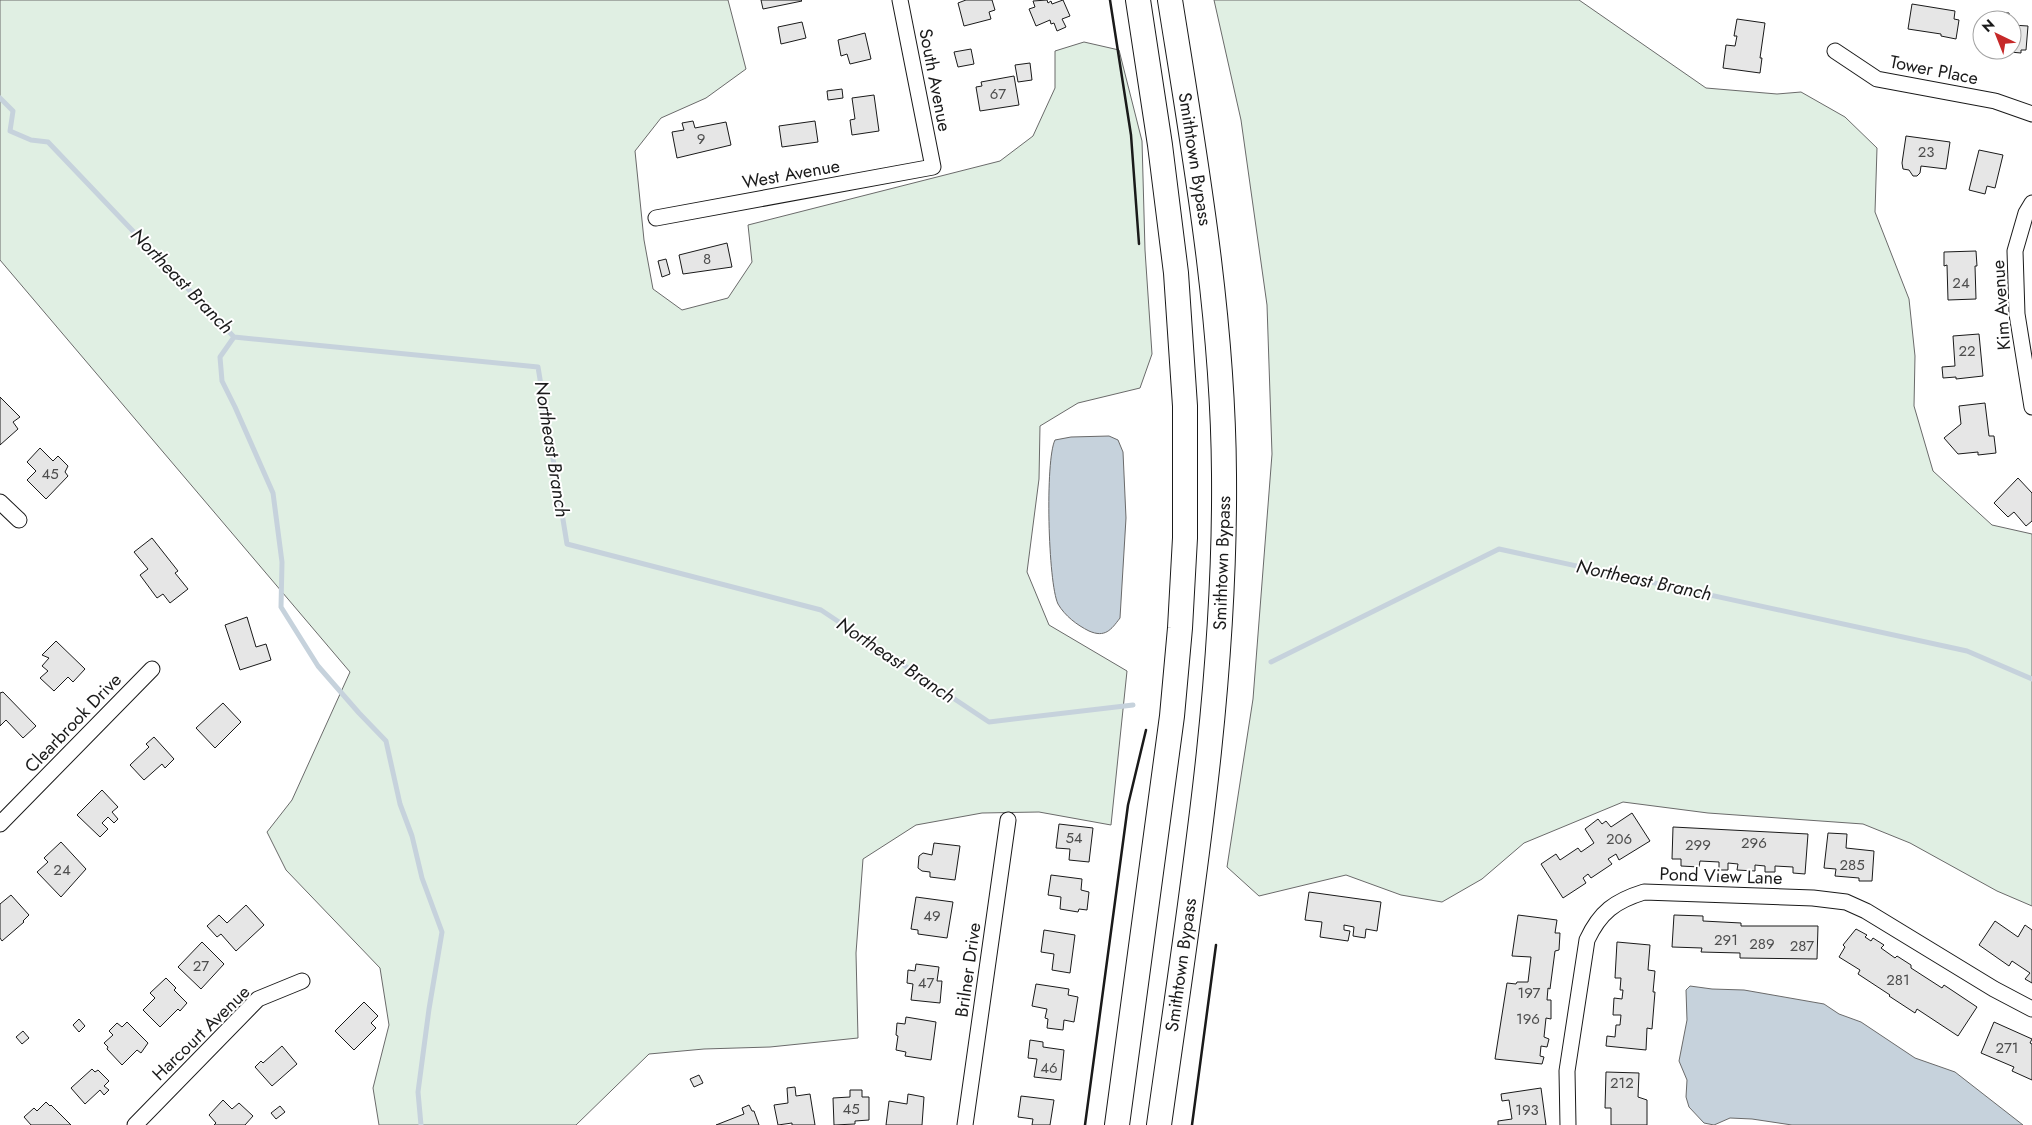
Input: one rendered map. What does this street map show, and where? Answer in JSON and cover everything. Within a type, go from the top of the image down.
[{"type":"highway","name":"Smithtown Bypass","points":[[1117,1125],[1172,716],[1180,628],[1185,538],[1185,406],[1179,307],[1162,154],[1138,0]]},
{"type":"highway","name":"Smithtown Bypass","points":[[1159,1125],[1196,853],[1219,655],[1224,475],[1218,347],[1209,258],[1170,0]]},
{"type":"street","name":"South Avenue","points":[[900,0],[933,167]]},
{"type":"street","name":"Tower Place","points":[[1835,51],[1877,79],[1996,101],[2032,114]]},
{"type":"street","name":"West Avenue","points":[[656,218],[933,167]]},
{"type":"street","name":"Kim Avenue","points":[[2032,203],[2026,213],[2015,251],[2017,314],[2032,407]]},
{"type":"street","points":[[0,502],[19,520]]},
{"type":"street","name":"Clearbrook Drive","points":[[0,824],[152,669]]},
{"type":"street","name":"Brilner Drive","points":[[965,1125],[1008,820]]},
{"type":"street","name":"Pond View Lane","points":[[1568,1125],[1567,1071],[1587,940],[1595,923],[1609,908],[1625,898],[1644,892],[1813,898],[1846,902],[1866,911],[1994,989],[2032,1009]]},
{"type":"street","name":"Harcourt Avenue","points":[[138,1124],[258,999],[302,982]]},
{"type":"green space","points":[[0,0],[728,0],[746,69],[706,98],[661,118],[635,151],[644,240],[653,289],[682,310],[728,298],[752,262],[748,225],[1000,161],[1033,136],[1055,88],[1055,51],[1084,42],[1119,50],[1142,141],[1145,250],[1152,354],[1140,388],[1078,403],[1040,426],[1039,479],[1027,572],[1049,625],[1127,671],[1111,825],[1039,812],[982,813],[916,825],[863,859],[856,953],[858,1038],[770,1047],[704,1049],[649,1054],[576,1125],[379,1125],[373,1088],[389,1025],[380,968],[286,870],[267,832],[292,800],[350,672],[0,260]]},
{"type":"green space","points":[[1214,0],[1579,0],[1706,88],[1777,94],[1801,92],[1845,117],[1877,148],[1875,212],[1909,299],[1915,356],[1914,406],[1933,471],[1992,525],[2032,534],[2032,906],[1997,891],[1910,843],[1863,824],[1708,813],[1623,802],[1524,843],[1482,879],[1442,902],[1401,895],[1346,875],[1259,896],[1227,867],[1253,699],[1272,454],[1267,305],[1241,120]]},
{"type":"shaded area","points":[[1109,436],[1118,440],[1123,452],[1126,518],[1120,618],[1107,632],[1099,634],[1089,631],[1076,623],[1058,604],[1050,548],[1050,471],[1055,440],[1071,437]]},
{"type":"shaded area","points":[[1690,986],[1744,990],[1824,1004],[1839,1014],[1861,1022],[1915,1058],[1955,1072],[2023,1125],[1792,1125],[1730,1118],[1714,1125],[1704,1123],[1689,1107],[1686,1097],[1687,1080],[1679,1061],[1687,1020],[1686,990]]},
{"type":"building","points":[[761,0],[801,0],[802,1],[763,9]]},
{"type":"building","points":[[966,0],[992,0],[995,10],[989,12],[991,19],[964,26],[958,3]]},
{"type":"building","points":[[1047,0],[1048,3],[1051,1],[1052,4],[1063,0],[1070,16],[1062,19],[1066,27],[1057,31],[1054,23],[1051,24],[1050,20],[1036,26],[1029,9],[1035,7],[1033,1]]},
{"type":"building","points":[[1912,4],[1955,11],[1954,19],[1959,20],[1956,39],[1941,36],[1941,34],[1908,29]]},
{"type":"building","points":[[1737,19],[1765,23],[1760,73],[1723,68],[1726,45],[1735,46],[1737,36],[1734,36]]},
{"type":"building","points":[[802,22],[806,38],[781,44],[778,27]]},
{"type":"building","points":[[2022,26],[2028,26],[2026,50],[2022,50]]},
{"type":"building","points":[[865,33],[871,59],[850,64],[847,54],[841,56],[838,40]]},
{"type":"building","points":[[971,49],[974,64],[958,67],[954,52]]},
{"type":"building","points":[[1030,63],[1032,80],[1018,82],[1015,65]]},
{"type":"building","points":[[1014,76],[1019,105],[980,111],[976,87],[982,86],[981,82]]},
{"type":"building","points":[[842,89],[843,98],[828,100],[827,91]]},
{"type":"building","points":[[874,95],[879,131],[852,135],[850,120],[855,119],[852,98]]},
{"type":"building","points":[[693,121],[695,128],[726,122],[731,145],[677,158],[672,132],[684,130],[682,123]]},
{"type":"building","points":[[815,121],[818,142],[782,147],[779,126]]},
{"type":"building","points":[[1906,136],[1950,142],[1946,169],[1921,166],[1920,173],[1917,176],[1913,176],[1909,170],[1903,169],[1902,163]]},
{"type":"building","points":[[1979,150],[2003,155],[1995,188],[1987,186],[1985,194],[1969,190]]},
{"type":"building","points":[[727,243],[732,267],[683,274],[679,255]]},
{"type":"building","points":[[1976,251],[1976,299],[1948,300],[1947,265],[1944,266],[1944,252]]},
{"type":"building","points":[[666,259],[670,274],[662,277],[658,261]]},
{"type":"building","points":[[1979,334],[1983,376],[1956,379],[1956,377],[1943,378],[1942,367],[1955,366],[1953,336]]},
{"type":"building","points":[[0,397],[20,417],[13,422],[18,429],[0,445]]},
{"type":"building","points":[[1985,403],[1989,436],[1994,436],[1996,453],[1978,455],[1978,452],[1958,454],[1944,438],[1961,424],[1959,406]]},
{"type":"building","points":[[40,448],[53,461],[58,456],[68,466],[65,472],[68,476],[46,499],[27,480],[36,471],[27,462]]},
{"type":"building","points":[[2018,478],[2032,493],[2032,521],[2026,526],[2014,512],[2008,517],[1994,503]]},
{"type":"building","points":[[152,538],[178,571],[175,573],[188,589],[170,603],[163,594],[157,598],[140,575],[148,569],[134,552]]},
{"type":"building","points":[[247,617],[256,647],[266,644],[271,660],[240,670],[225,625]]},
{"type":"building","points":[[56,641],[85,669],[73,682],[68,677],[54,691],[40,678],[48,671],[42,666],[49,658],[42,655]]},
{"type":"building","points":[[3,692],[36,726],[23,738],[6,720],[0,726],[0,693]]},
{"type":"building","points":[[223,703],[241,722],[215,748],[196,728]]},
{"type":"building","points":[[154,737],[174,759],[165,768],[162,764],[144,780],[130,765],[149,747],[146,744]]},
{"type":"building","points":[[102,790],[118,807],[112,812],[118,819],[114,823],[108,817],[102,823],[108,829],[100,837],[77,815]]},
{"type":"building","points":[[1632,813],[1650,841],[1619,860],[1616,854],[1608,859],[1612,864],[1591,878],[1588,874],[1583,878],[1586,883],[1563,898],[1541,864],[1556,854],[1560,860],[1578,848],[1581,852],[1594,843],[1585,829],[1598,819],[1602,824],[1606,821],[1611,827]]},
{"type":"building","points":[[1059,824],[1093,828],[1089,862],[1069,860],[1070,849],[1056,848]]},
{"type":"building","points":[[1673,827],[1808,834],[1805,874],[1793,873],[1793,867],[1775,866],[1775,872],[1765,872],[1765,866],[1755,865],[1755,871],[1737,870],[1738,864],[1728,863],[1728,870],[1719,870],[1719,862],[1700,861],[1699,867],[1681,866],[1681,859],[1672,859]]},
{"type":"building","points":[[1828,833],[1847,834],[1846,848],[1874,851],[1872,881],[1859,881],[1859,878],[1835,876],[1836,869],[1824,868]]},
{"type":"building","points":[[61,842],[86,869],[61,897],[37,872],[48,862],[44,858]]},
{"type":"building","points":[[934,843],[960,846],[955,880],[930,877],[930,872],[922,871],[918,868],[919,856],[923,853],[932,855]]},
{"type":"building","points":[[1051,875],[1082,879],[1081,890],[1089,892],[1087,910],[1079,909],[1078,912],[1060,909],[1061,897],[1048,895]]},
{"type":"building","points":[[1309,892],[1381,902],[1377,931],[1366,929],[1365,938],[1353,936],[1354,927],[1344,925],[1344,930],[1350,931],[1348,941],[1320,937],[1322,922],[1305,920]]},
{"type":"building","points":[[11,895],[29,915],[24,922],[2,941],[0,938],[0,904]]},
{"type":"building","points":[[916,897],[953,902],[947,938],[918,934],[918,930],[911,929]]},
{"type":"building","points":[[246,905],[264,925],[236,951],[221,934],[217,937],[207,926],[219,915],[227,923]]},
{"type":"building","points":[[1518,915],[1557,920],[1555,933],[1560,933],[1559,950],[1555,951],[1550,989],[1548,988],[1547,1000],[1551,1000],[1551,1019],[1546,1018],[1544,1037],[1549,1039],[1547,1047],[1541,1046],[1540,1056],[1544,1057],[1542,1064],[1495,1059],[1507,983],[1528,982],[1531,957],[1512,956]]},
{"type":"building","points":[[1674,915],[1703,916],[1703,921],[1741,923],[1741,926],[1818,926],[1817,959],[1740,958],[1740,953],[1701,952],[1702,948],[1672,947]]},
{"type":"building","points":[[1995,921],[2018,937],[2025,925],[2032,930],[2032,983],[2025,979],[2030,973],[2012,961],[2009,966],[1979,945]]},
{"type":"building","points":[[1856,929],[1867,935],[1865,937],[1871,941],[1873,938],[1884,945],[1881,948],[1895,958],[1897,956],[1911,965],[1911,968],[1942,988],[1944,985],[1977,1007],[1958,1036],[1917,1009],[1915,1013],[1889,996],[1858,974],[1860,970],[1839,957],[1845,947],[1843,945]]},
{"type":"building","points":[[1044,930],[1075,935],[1070,973],[1052,970],[1054,954],[1041,952]]},
{"type":"building","points":[[202,942],[224,964],[201,989],[178,967]]},
{"type":"building","points":[[1617,942],[1650,945],[1648,970],[1655,971],[1653,992],[1655,992],[1652,1029],[1647,1028],[1646,1050],[1606,1046],[1607,1036],[1615,1037],[1616,1025],[1620,1025],[1621,1015],[1613,1015],[1614,998],[1622,999],[1623,990],[1620,990],[1621,978],[1615,978]]},
{"type":"building","points":[[916,964],[939,967],[937,981],[942,981],[940,1003],[911,1000],[913,984],[907,983],[908,970],[915,971]]},
{"type":"building","points":[[166,978],[176,988],[174,990],[187,1003],[160,1027],[143,1010],[155,998],[150,993]]},
{"type":"building","points":[[1036,984],[1069,989],[1068,995],[1078,997],[1074,1022],[1064,1020],[1063,1030],[1047,1028],[1048,1019],[1045,1018],[1047,1009],[1032,1006]]},
{"type":"building","points":[[364,1002],[378,1016],[371,1023],[376,1028],[354,1050],[335,1031]]},
{"type":"building","points":[[906,1017],[936,1022],[931,1060],[905,1056],[906,1052],[896,1050],[897,1023],[905,1024]]},
{"type":"building","points":[[79,1019],[85,1026],[79,1032],[73,1025]]},
{"type":"building","points":[[127,1022],[148,1043],[141,1053],[137,1050],[122,1065],[104,1043],[113,1035],[109,1031],[117,1023],[122,1027]]},
{"type":"building","points":[[1994,1022],[2032,1039],[2030,1043],[2032,1044],[2032,1080],[2012,1071],[2014,1067],[1981,1053]]},
{"type":"building","points":[[23,1031],[29,1038],[22,1044],[16,1037]]},
{"type":"building","points":[[1030,1040],[1043,1042],[1043,1047],[1064,1050],[1061,1080],[1034,1077],[1037,1059],[1028,1058]]},
{"type":"building","points":[[282,1046],[297,1064],[272,1086],[255,1067],[261,1061],[263,1063]]},
{"type":"building","points":[[92,1069],[95,1072],[98,1070],[109,1081],[104,1086],[109,1090],[104,1095],[100,1090],[85,1104],[71,1088]]},
{"type":"building","points":[[1606,1072],[1639,1073],[1638,1097],[1647,1100],[1647,1125],[1611,1125],[1611,1108],[1605,1108]]},
{"type":"building","points":[[699,1075],[703,1083],[694,1087],[690,1079]]},
{"type":"building","points":[[795,1087],[796,1096],[810,1094],[815,1125],[792,1125],[792,1123],[778,1125],[774,1105],[788,1103],[787,1088]]},
{"type":"building","points":[[1541,1088],[1546,1125],[1498,1125],[1498,1121],[1512,1119],[1509,1100],[1502,1101],[1501,1094]]},
{"type":"building","points":[[850,1090],[862,1090],[862,1097],[869,1097],[869,1120],[855,1121],[855,1124],[834,1125],[833,1098],[850,1097]]},
{"type":"building","points":[[908,1094],[924,1097],[922,1125],[886,1125],[889,1101],[907,1104]]},
{"type":"building","points":[[1021,1096],[1054,1100],[1050,1125],[1032,1125],[1033,1119],[1018,1117]]},
{"type":"building","points":[[223,1100],[232,1109],[239,1103],[253,1116],[245,1125],[214,1125],[216,1123],[209,1115]]},
{"type":"building","points":[[46,1102],[71,1125],[31,1125],[24,1117],[34,1108],[37,1111]]},
{"type":"building","points":[[749,1105],[752,1111],[754,1111],[759,1125],[716,1125],[744,1114],[742,1108]]},
{"type":"building","points":[[280,1106],[285,1112],[276,1119],[271,1113]]},
{"type":"waterway","name":"Northeast Branch","points":[[0,98],[13,111],[10,131],[31,140],[48,142],[234,337],[538,367],[567,544],[821,610],[989,722],[1133,705]]},
{"type":"waterway","points":[[234,337],[220,357],[222,381],[273,493],[282,562],[281,607],[318,666],[386,741],[400,804],[412,836],[422,878],[442,932],[418,1092],[421,1125]]},
{"type":"waterway","name":"Northeast Branch","points":[[1271,662],[1499,549],[1967,651],[2032,679]]},
{"type":"wall","points":[[1110,0],[1131,135],[1139,244]]},
{"type":"wall","points":[[1085,1125],[1128,805],[1146,730]]},
{"type":"wall","points":[[1192,1125],[1216,945]]}]
